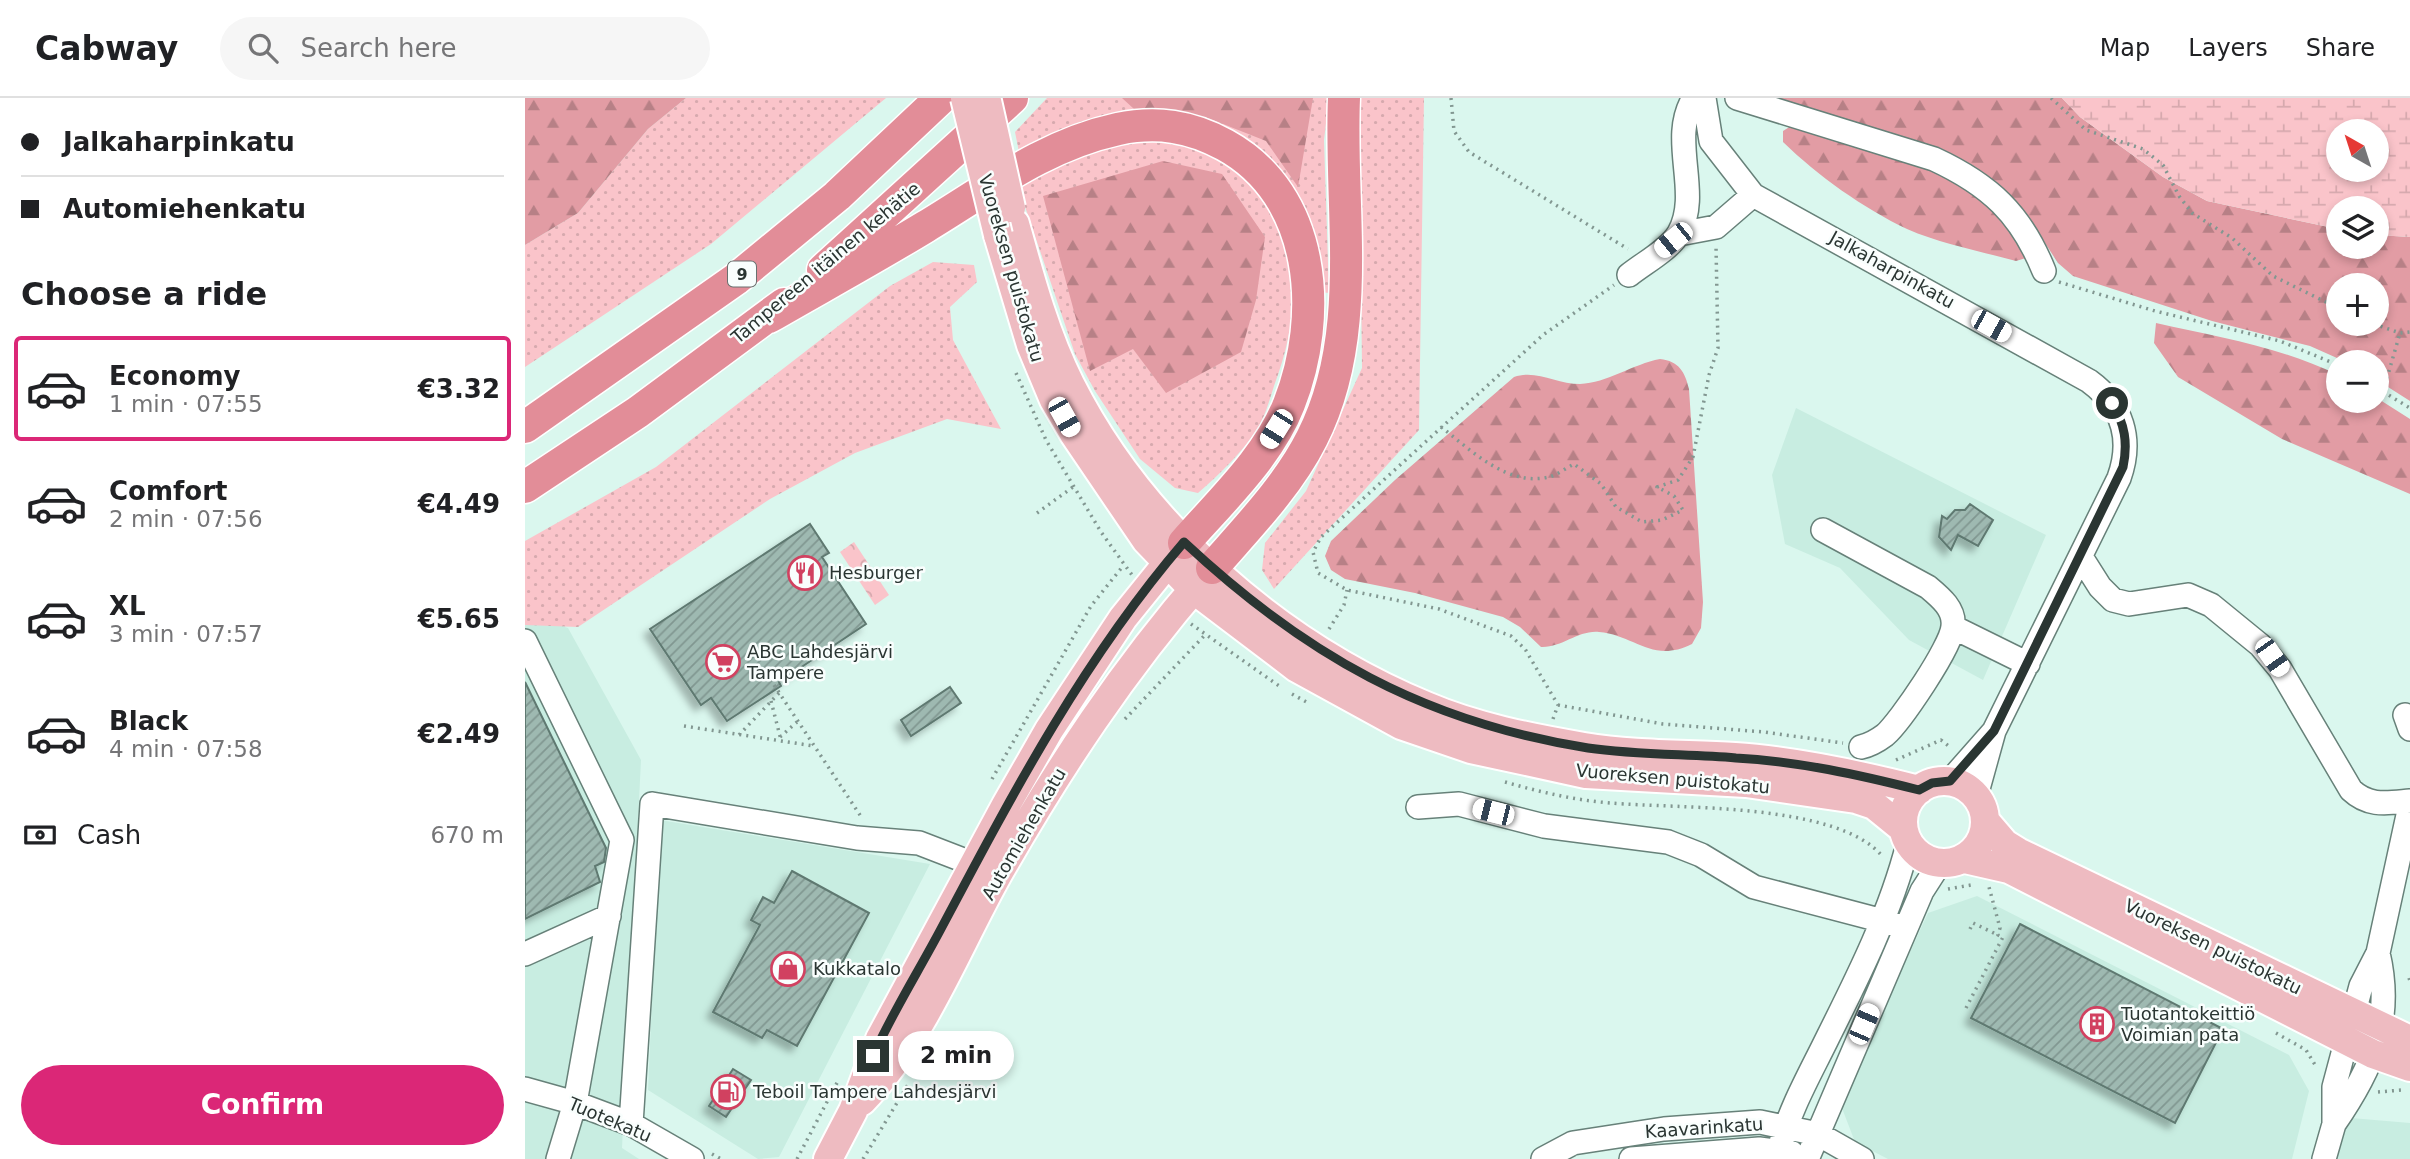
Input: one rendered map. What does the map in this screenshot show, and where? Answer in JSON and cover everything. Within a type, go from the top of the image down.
[{"type":"highway","name":"9","points":[[525,427],[736,279],[837,196],[941,98]]},
{"type":"highway","name":"Tampereen itäinen kehätie","points":[[525,486],[638,412],[769,317],[1012,98]]},
{"type":"highway","points":[[1202,578],[1295,467],[1312,438],[1333,385],[1345,315],[1344,98]]},
{"type":"highway","points":[[769,317],[926,227],[1021,166],[1059,147],[1119,129],[1152,125],[1176,126],[1202,133],[1258,167],[1281,197],[1298,231],[1307,273],[1308,323],[1296,385],[1276,429],[1260,454],[1175,553]]},
{"type":"main road","name":"Vuoreksen puistokatu","points":[[965,98],[1006,229]]},
{"type":"main road","name":"Vuoreksen puistokatu","points":[[986,98],[1006,229],[1031,345],[1054,400],[1146,540],[1175,553],[1297,668],[1369,710],[1441,740],[1508,758],[1586,774],[1746,783],[1856,799],[1874,805],[1905,836]]},
{"type":"main road","name":"Automiehenkatu","points":[[828,1159],[853,1111],[879,1084],[904,1046],[1049,730],[1123,618],[1175,553]]},
{"type":"main road","name":"Vuoreksen puistokatu","points":[[1202,578],[1364,676],[1425,706],[1546,740],[1631,753],[1761,760],[1919,790]]},
{"type":"main road","name":"Automiehenkatu","points":[[986,868],[1118,681],[1202,578]]},
{"type":"main road","points":[[1950,781],[1964,785],[1976,796],[1987,822],[1984,836],[1952,861],[1918,855],[1905,836],[1909,800],[1919,790],[1932,783],[1950,781]]},
{"type":"main road","name":"Vuoreksen puistokatu","points":[[1987,822],[2005,844],[2018,852],[2350,1028]]},
{"type":"main road","name":"Vuoreksen puistokatu","points":[[1952,861],[2009,869],[2350,1028],[2399,1044]]},
{"type":"street","points":[[1679,234],[1686,196],[1684,129],[1694,98]]},
{"type":"street","points":[[1629,275],[1679,234],[1716,227],[1753,195],[1711,141],[1704,98]]},
{"type":"street","points":[[1737,98],[1934,159],[1955,169],[2004,203],[2025,229],[2044,271]]},
{"type":"street","name":"Jalkaharpinkatu","points":[[1753,195],[2065,367],[2105,394],[2122,421],[2125,457],[2119,478],[1994,731],[1976,796]]},
{"type":"street","points":[[1823,530],[1928,587],[1949,608],[1953,627],[1938,660],[1897,722],[1876,741],[1861,747]]},
{"type":"street","points":[[2081,557],[2106,594],[2120,603],[2129,604],[2178,595],[2198,598],[2211,605],[2272,657],[2351,790],[2358,797],[2377,803],[2410,801]]},
{"type":"street","points":[[1953,627],[2028,664]]},
{"type":"street","points":[[525,641],[622,840],[575,1103],[558,1159]]},
{"type":"street","name":"Jalkaharpinkatu","points":[[1950,781],[1994,731]]},
{"type":"street","points":[[631,1124],[652,804],[867,839],[919,843],[986,868]]},
{"type":"street","points":[[1418,807],[1458,804],[1544,827],[1668,842],[1701,855],[1754,887],[1906,927]]},
{"type":"street","points":[[2324,1159],[2334,1124],[2335,1080],[2361,986],[2378,953],[2410,806]]},
{"type":"street","points":[[1779,1150],[1786,1125],[1899,878],[1905,836]]},
{"type":"street","points":[[1810,1158],[1922,891],[1952,861]]},
{"type":"street","points":[[525,954],[609,916]]},
{"type":"street","points":[[2334,1124],[2358,1088],[2399,1044],[2378,953]]},
{"type":"street","name":"Tuotekatu","points":[[525,1088],[631,1124],[692,1159]]},
{"type":"street","name":"Kaavarinkatu","points":[[1543,1159],[1573,1143],[1664,1129],[1761,1122],[1786,1125],[1818,1134],[1862,1159]]},
{"type":"street","name":"Kaavarinkatu","points":[[1631,1159],[1779,1150],[1810,1158]]},
{"type":"path","points":[[1451,98],[1454,131],[1461,144],[1625,246],[1635,259],[1629,275],[1543,335],[1316,544],[1313,560],[1318,573],[1347,590],[1439,609],[1511,636],[1525,649],[1557,705],[1663,724],[1804,736],[1861,747]]},
{"type":"path","points":[[2050,98],[2086,130],[2143,149],[2163,165],[2179,196],[2192,213],[2232,239],[2273,276],[2326,302]]},
{"type":"path","points":[[1441,427],[1490,466],[1518,475],[1549,477],[1574,464],[1601,484],[1616,507],[1642,522],[1662,520],[1682,510],[1674,496],[1657,488],[1678,480],[1693,457],[1709,375],[1718,348],[1716,227]]},
{"type":"path","points":[[2044,271],[2055,281],[2155,311],[2280,341],[2326,360]]},
{"type":"path","points":[[2389,329],[2400,333],[2410,332]]},
{"type":"path","points":[[2389,371],[2400,333]]},
{"type":"path","points":[[2389,396],[2410,408]]},
{"type":"path","points":[[1037,513],[1073,487]]},
{"type":"path","points":[[1091,606],[1122,566]]},
{"type":"path","points":[[1317,647],[1344,606],[1347,590]]},
{"type":"path","points":[[1117,729],[1204,635],[1267,679],[1313,705]]},
{"type":"path","points":[[774,685],[868,828],[867,839]]},
{"type":"path","points":[[739,734],[779,694]]},
{"type":"path","points":[[771,701],[781,739]]},
{"type":"path","points":[[781,739],[797,721]]},
{"type":"path","points":[[684,726],[814,746]]},
{"type":"path","points":[[1887,762],[1941,740]]},
{"type":"path","points":[[1501,781],[1550,795],[1609,803],[1714,809],[1798,818],[1865,840],[1882,855],[1899,878]]},
{"type":"path","points":[[1922,891],[1934,895],[1961,886],[1989,887],[1996,890]]},
{"type":"path","points":[[1989,887],[2000,928],[1998,935]]},
{"type":"path","points":[[1966,1008],[2003,937],[1973,923],[1970,929]]},
{"type":"path","points":[[2276,1033],[2306,1050],[2319,1071],[2335,1080]]},
{"type":"path","points":[[2358,1088],[2371,1093],[2410,1090]]},
{"type":"shaded area","points":[[1796,408],[2046,535],[1983,680],[1909,640],[1840,568],[1785,544],[1772,475]]},
{"type":"shaded area","points":[[529,615],[568,628],[641,760],[622,1148],[639,1159],[525,1159],[525,617]]},
{"type":"shaded area","points":[[660,820],[930,864],[779,1157],[758,1159],[648,1090]]},
{"type":"shaded area","points":[[1977,896],[2289,1055],[2309,1091],[2292,1159],[1888,1159],[1855,1142],[1840,1103],[1928,913]]},
{"type":"shaded area","points":[[2351,1118],[2410,1123],[2410,1159],[2335,1159],[2346,1124]]},
{"type":"green space","points":[[525,98],[686,98],[648,129],[578,213],[525,245]]},
{"type":"green space","points":[[686,98],[886,98],[711,244],[525,367],[525,245],[578,213],[648,129]]},
{"type":"green space","points":[[1047,98],[1329,98],[1324,140],[1329,293],[1320,292],[1293,192],[1263,152],[1208,124],[1019,152],[1015,132]]},
{"type":"green space","points":[[1122,98],[1313,98],[1298,187],[1266,141],[1213,120],[1134,109]]},
{"type":"green space","points":[[1359,98],[1424,98],[1419,430],[1274,589],[1262,570],[1265,543],[1306,491],[1362,368]]},
{"type":"green space","points":[[1770,98],[2062,98],[2080,117],[2163,177],[2207,201],[2326,226],[2326,259],[2389,259],[2389,236],[2410,237],[2410,401],[2389,388],[2389,350],[2326,350],[2326,353],[2310,346],[2212,321],[2073,276],[2058,263],[2023,209],[1984,173],[1950,154],[1846,125]]},
{"type":"green space","points":[[2062,98],[2410,98],[2410,237],[2389,236],[2389,196],[2326,196],[2326,226],[2207,201],[2163,177],[2080,117]]},
{"type":"green space","points":[[1791,126],[1908,156],[1997,203],[2026,258],[2016,261],[1947,243],[1890,221],[1842,190],[1783,142],[1783,131]]},
{"type":"green space","points":[[1156,135],[1211,151],[1240,169],[1262,191],[1278,215],[1288,242],[1293,270],[1290,328],[1264,416],[1239,453],[1198,493],[1175,488],[1140,459],[1095,391],[1075,354],[1016,180],[1094,146]]},
{"type":"green space","points":[[1163,161],[1222,174],[1265,237],[1256,300],[1241,352],[1166,393],[1133,349],[1090,371],[1043,196]]},
{"type":"green space","points":[[933,262],[974,265],[977,282],[950,307],[953,340],[1001,429],[947,419],[855,453],[770,499],[578,627],[525,625],[525,541],[656,467],[890,286]]},
{"type":"green space","points":[[2156,323],[2249,344],[2326,370],[2326,413],[2389,413],[2389,406],[2410,419],[2410,494],[2282,439],[2178,377],[2154,343]]},
{"type":"green space","points":[[1660,359],[1672,362],[1680,368],[1689,389],[1703,602],[1701,628],[1692,644],[1666,651],[1654,650],[1612,634],[1591,632],[1556,645],[1541,647],[1520,627],[1503,617],[1415,593],[1345,579],[1331,570],[1325,556],[1331,541],[1395,480],[1514,377],[1530,375],[1571,383],[1590,383]]},
{"type":"green space","points":[[854,542],[889,595],[875,605],[840,552]]},
{"type":"building","points":[[1970,504],[1993,520],[1978,546],[1958,535],[1951,550],[1939,537],[1942,516],[1947,519],[1955,510],[1965,510]]},
{"type":"building","points":[[810,524],[829,553],[822,557],[866,624],[779,682],[781,686],[727,721],[711,698],[701,705],[650,629]]},
{"type":"building","points":[[525,682],[606,848],[604,862],[595,866],[600,882],[525,919]]},
{"type":"building","name":"ABC Lahdesjärvi Tampere","points":[[950,687],[961,703],[911,736],[901,720]]},
{"type":"building","name":"Kukkatalo","points":[[792,871],[869,913],[797,1046],[767,1030],[762,1038],[713,1012],[760,925],[751,920],[763,897],[774,903]]},
{"type":"building","name":"Tuotantokeittiö Voimian pata","points":[[2020,924],[2223,1029],[2175,1123],[1971,1018]]},
{"type":"building","points":[[733,1069],[751,1080],[726,1117],[709,1106]]},
{"type":"place","name":"Hesburger","points":[[805,573]]},
{"type":"place","name":"ABC Lahdesjärvi Tampere","points":[[723,662]]},
{"type":"place","name":"Kukkatalo","points":[[788,969]]},
{"type":"place","name":"Tuotantokeittiö Voimian pata","points":[[2097,1024]]},
{"type":"place","name":"Teboil Tampere Lahdesjärvi","points":[[728,1092]]},
{"type":"route","points":[[873,1056],[974,863],[1049,730],[1123,618],[1184,542],[1270,615],[1317,647],[1382,686],[1450,716],[1546,740],[1587,747],[1631,753],[1761,760],[1919,790],[1932,783],[1950,781],[1994,731],[2017,687],[2123,467],[2126,440],[2122,421],[2112,403]]}]
